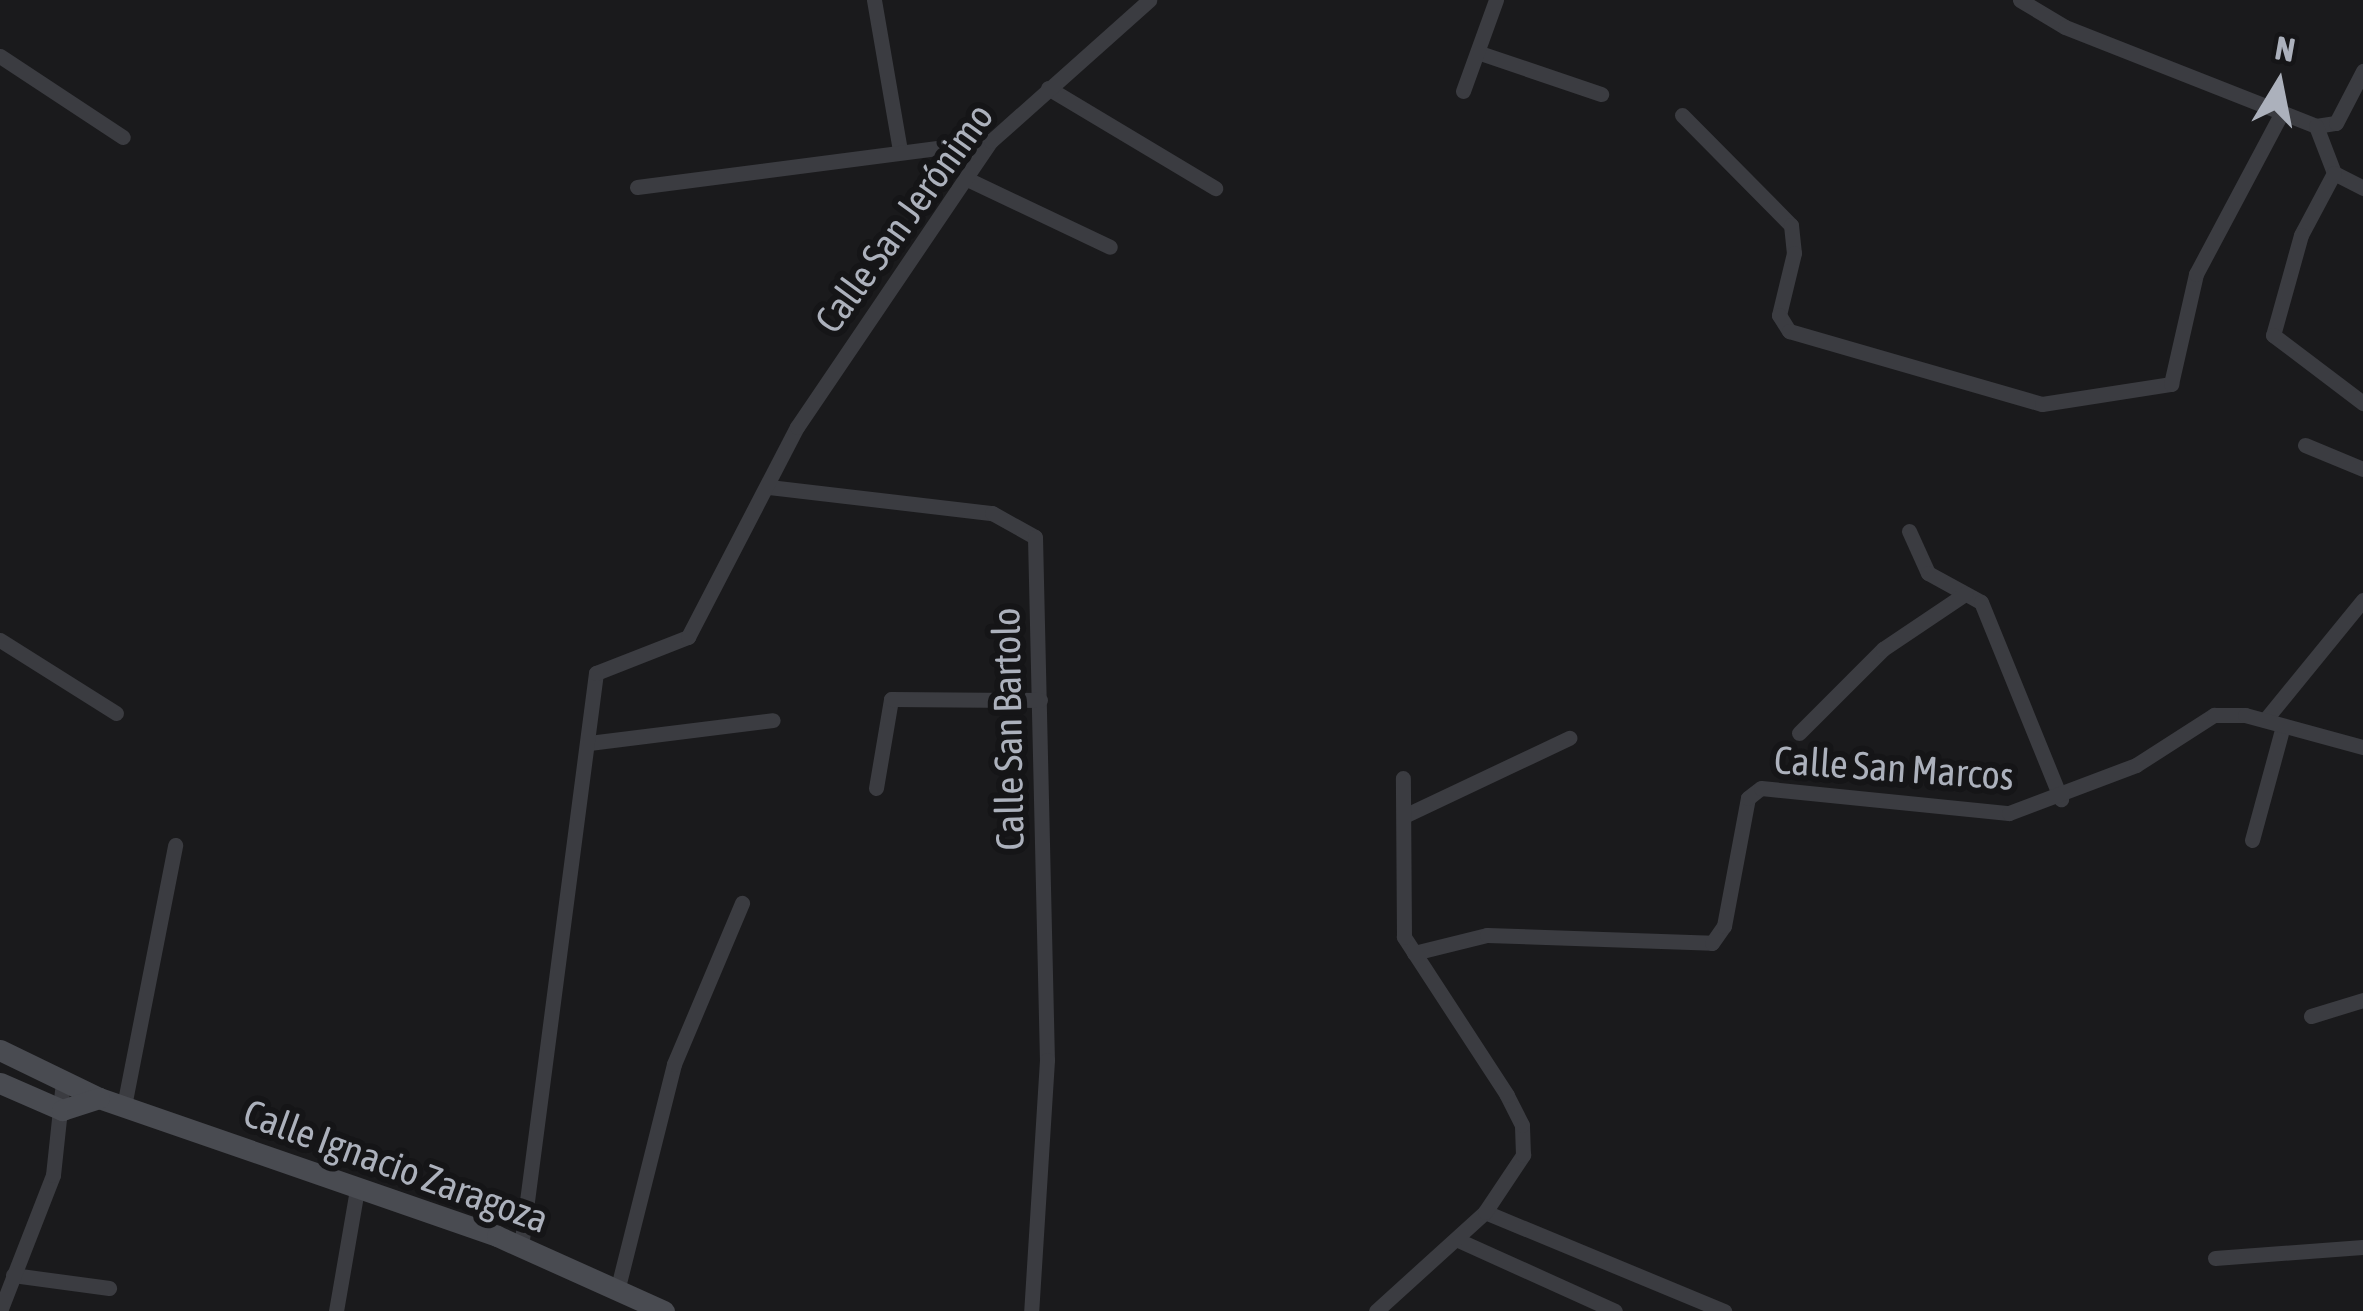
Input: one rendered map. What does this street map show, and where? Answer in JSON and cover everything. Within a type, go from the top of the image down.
[{"type":"street","points":[[874,0],[900,150]]},
{"type":"street","name":"Calle San Jerónimo","points":[[770,487],[824,383],[991,141],[1149,0]]},
{"type":"street","points":[[1462,92],[1496,0]]},
{"type":"street","points":[[2020,0],[2065,27],[2279,118],[2316,126],[2336,123],[2363,71]]},
{"type":"street","points":[[1480,53],[1601,94]]},
{"type":"street","points":[[2,61],[123,137]]},
{"type":"street","points":[[1048,88],[1215,188]]},
{"type":"street","points":[[1682,115],[1791,225],[1794,253],[1779,315],[1789,331],[2042,404],[2171,384],[2196,274],[2279,118]]},
{"type":"street","points":[[2316,126],[2334,173],[2363,188]]},
{"type":"street","points":[[637,187],[991,141]]},
{"type":"street","points":[[2334,173],[2301,235],[2273,335],[2363,403]]},
{"type":"street","points":[[967,179],[1110,247]]},
{"type":"street","points":[[2306,446],[2363,469]]},
{"type":"street","points":[[521,1247],[596,673],[688,638],[770,487]]},
{"type":"street","name":"Calle San Bartolo","points":[[770,487],[954,506],[1027,528],[1039,555],[1047,1060],[1031,1311]]},
{"type":"street","points":[[1909,531],[1928,573],[1981,602],[2061,799]]},
{"type":"street","points":[[1798,733],[1883,649],[1965,594]]},
{"type":"street","points":[[2265,721],[2363,600]]},
{"type":"street","points":[[0,640],[116,713]]},
{"type":"street","points":[[876,788],[891,699],[1040,700]]},
{"type":"street","name":"Calle San Marcos","points":[[1414,953],[1487,935],[1712,943],[1724,926],[1753,793],[1771,787],[1979,814],[2061,799],[2214,716],[2265,721],[2363,747]]},
{"type":"street","points":[[589,743],[773,720]]},
{"type":"street","points":[[2252,840],[2283,726]]},
{"type":"street","points":[[1404,816],[1569,738]]},
{"type":"street","points":[[1376,1311],[1485,1212],[1517,1170],[1522,1125],[1414,953],[1401,923],[1403,778]]},
{"type":"street","points":[[124,1106],[175,845]]},
{"type":"street","points":[[617,1291],[674,1064],[742,903]]},
{"type":"street","points":[[2311,1016],[2363,1000]]},
{"type":"street","name":"Calle Ignacio Zaragoza","points":[[0,1050],[99,1097],[521,1247],[664,1311]]},
{"type":"street","points":[[0,1311],[53,1175],[63,1082]]},
{"type":"street","points":[[0,1083],[62,1119]]},
{"type":"street","points":[[62,1119],[99,1097]]},
{"type":"street","points":[[336,1311],[357,1190]]},
{"type":"street","points":[[1485,1212],[1724,1311]]},
{"type":"street","points":[[1458,1240],[1615,1311]]},
{"type":"street","points":[[2215,1258],[2363,1247]]},
{"type":"street","points":[[13,1275],[109,1288]]}]
